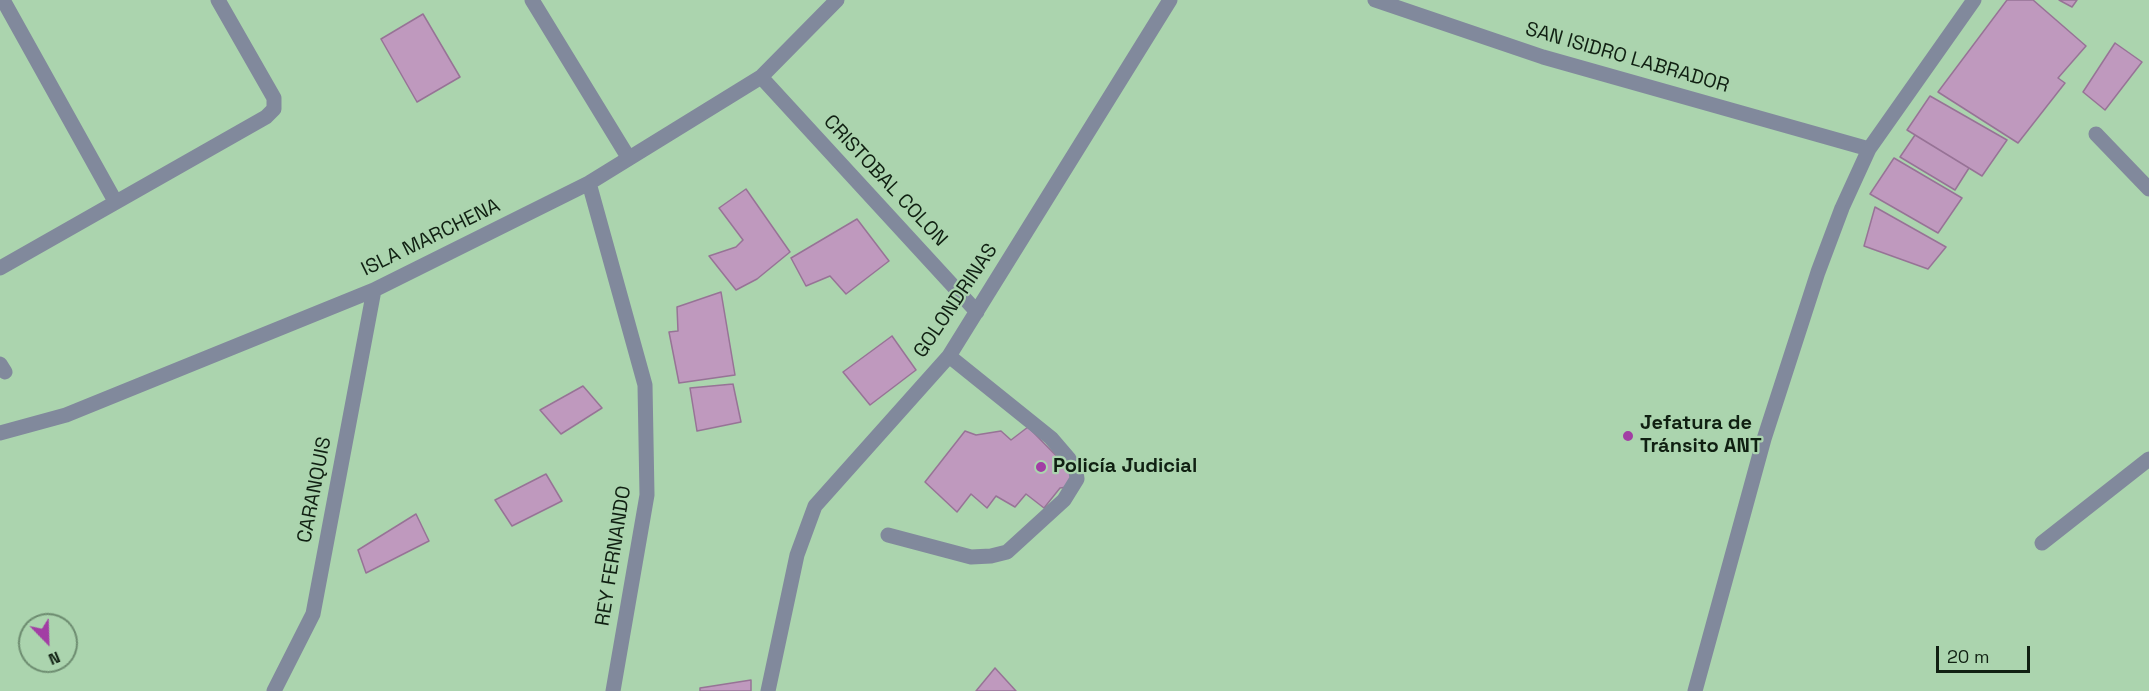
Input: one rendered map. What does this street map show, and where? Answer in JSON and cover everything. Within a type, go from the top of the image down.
[{"type":"street","points":[[3,0],[115,201]]},
{"type":"street","points":[[0,268],[266,117],[274,108],[274,98],[218,0]]},
{"type":"street","points":[[531,0],[628,157]]},
{"type":"street","name":"ISLA MARCHENA","points":[[0,433],[66,415],[374,290],[589,183],[761,77],[837,0]]},
{"type":"street","name":"GOLONDRINAS","points":[[768,691],[797,555],[815,506],[950,356],[1170,0]]},
{"type":"street","name":"SAN ISIDRO LABRADOR","points":[[1375,0],[1543,57],[1869,149]]},
{"type":"street","points":[[1695,691],[1764,439],[1818,272],[1842,208],[1869,149],[1974,0]]},
{"type":"street","name":"CRISTOBAL COLON","points":[[761,77],[977,312]]},
{"type":"street","points":[[2096,134],[2149,189]]},
{"type":"street","name":"REY FERNANDO","points":[[589,183],[645,385],[647,495],[613,691]]},
{"type":"street","name":"CARANQUIS","points":[[274,691],[313,614],[374,290]]},
{"type":"street","points":[[888,535],[971,557],[991,556],[1006,552],[1064,500],[1077,479],[1076,471],[1069,459],[1051,438],[950,356]]},
{"type":"street","points":[[2042,543],[2149,459]]},
{"type":"building","points":[[2007,0],[2033,0],[2086,46],[2058,78],[2065,83],[2018,143],[1938,92]]},
{"type":"building","points":[[2059,0],[2077,0],[2072,7]]},
{"type":"building","points":[[423,14],[460,77],[417,102],[381,39]]},
{"type":"building","points":[[2115,43],[2142,62],[2105,110],[2083,92]]},
{"type":"building","points":[[1930,96],[2007,140],[1982,176],[1907,130]]},
{"type":"building","points":[[1915,135],[1969,168],[1955,190],[1900,157]]},
{"type":"building","points":[[1894,158],[1962,198],[1938,233],[1870,194]]},
{"type":"building","points":[[746,189],[790,252],[757,279],[736,290],[709,256],[736,247],[743,240],[719,208]]},
{"type":"building","points":[[1875,207],[1946,247],[1928,269],[1864,246]]},
{"type":"building","points":[[857,219],[889,261],[846,294],[830,276],[806,286],[791,258]]},
{"type":"building","points":[[721,292],[735,375],[679,383],[669,332],[678,331],[677,307]]},
{"type":"building","points":[[892,336],[916,370],[870,405],[843,372]]},
{"type":"building","points":[[733,384],[741,422],[697,431],[690,388]]},
{"type":"building","points":[[583,386],[602,408],[561,434],[540,410]]},
{"type":"building","points":[[1028,427],[1076,476],[1068,487],[1060,488],[1044,508],[1026,494],[1015,507],[996,496],[987,508],[971,494],[957,512],[925,482],[965,431],[976,435],[1001,431],[1011,440]]},
{"type":"building","points":[[546,474],[562,501],[512,526],[495,500]]},
{"type":"building","points":[[416,514],[429,541],[366,573],[358,550]]},
{"type":"building","points":[[995,668],[1016,691],[976,691]]},
{"type":"building","points":[[751,680],[751,691],[700,691],[700,688]]},
{"type":"place","name":"Jefatura de Tránsito ANT","points":[[1628,436]]},
{"type":"place","name":"Policía Judicial","points":[[1041,467]]}]
